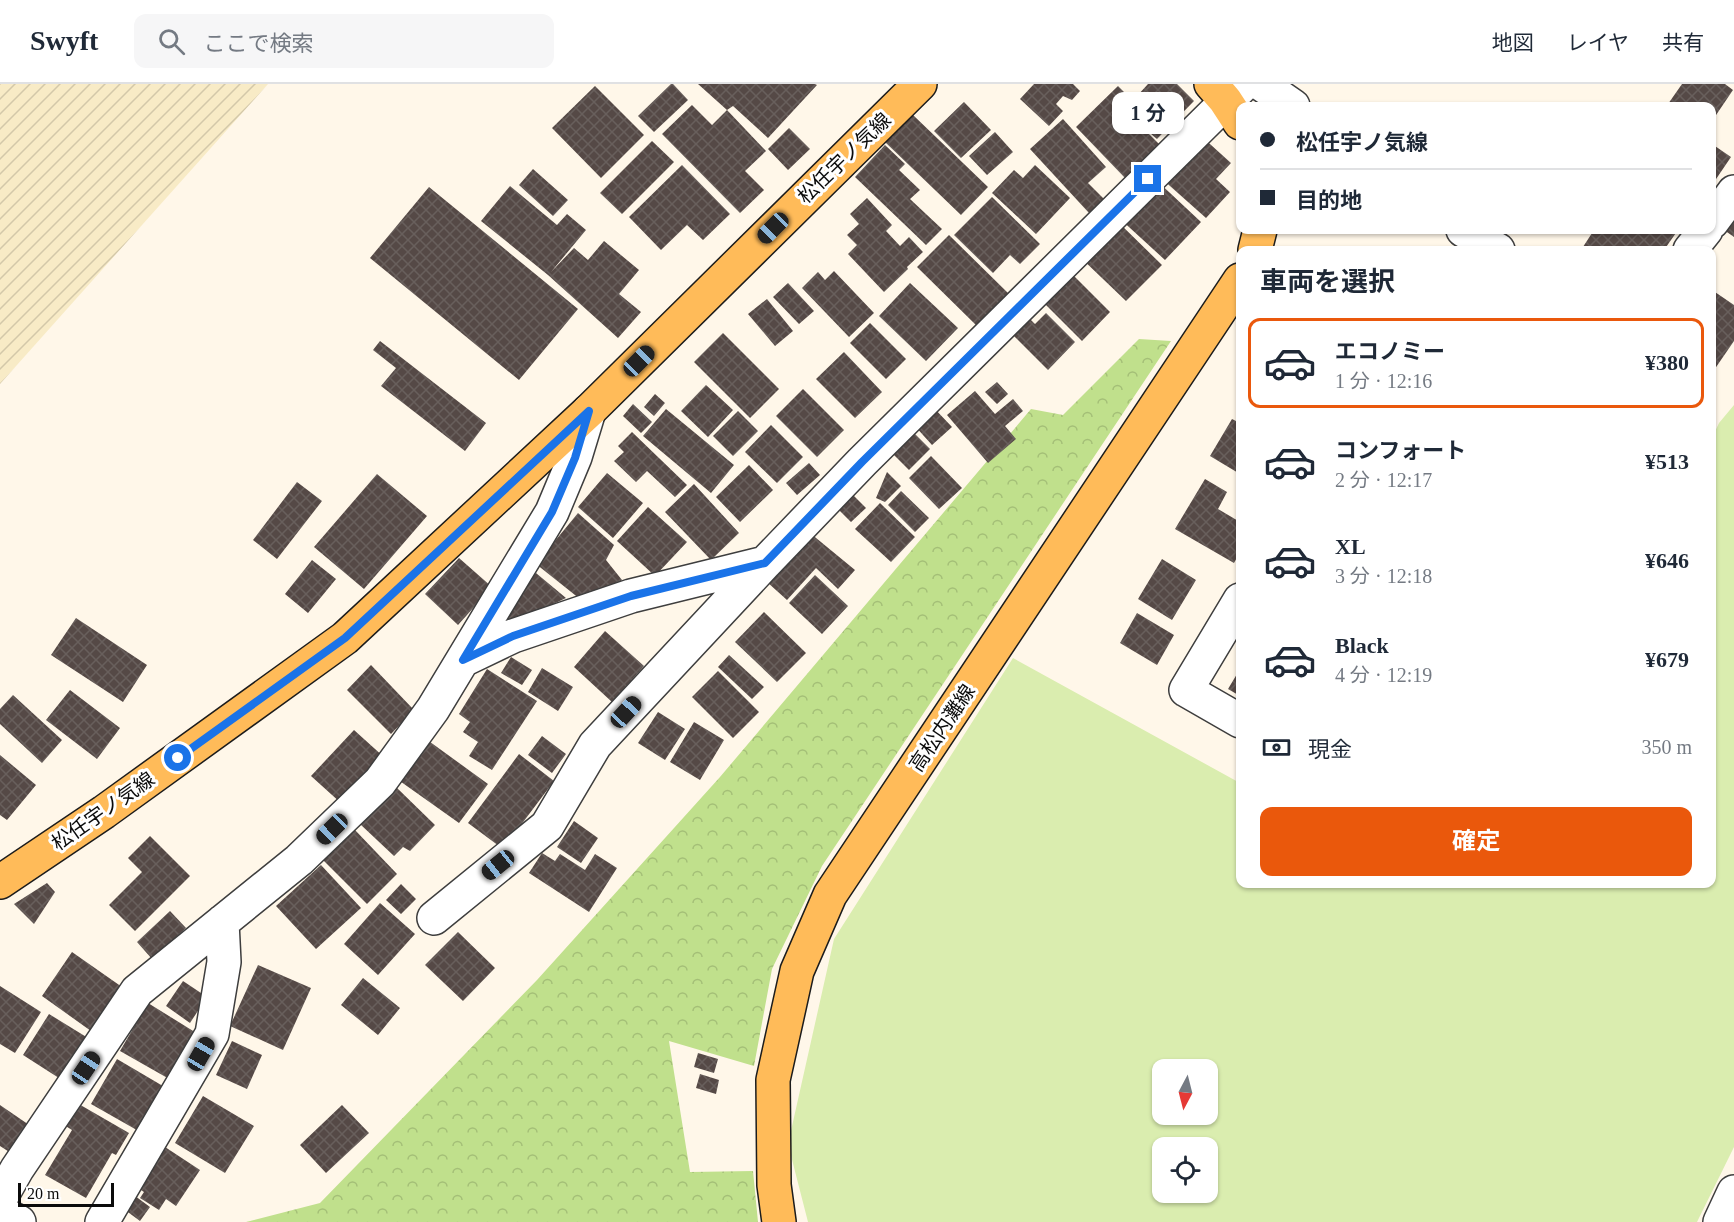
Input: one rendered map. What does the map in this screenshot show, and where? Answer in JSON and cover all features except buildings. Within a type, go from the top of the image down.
[{"type":"main road","name":"松任宇ノ気線","points":[[0,882],[104,812],[345,638],[589,411],[920,84]]},
{"type":"main road","name":"高松内灘線","points":[[779,1222],[774,1185],[773,1080],[797,971],[830,894],[1236,286]]},
{"type":"street","points":[[1261,84],[1287,102]]},
{"type":"street","points":[[434,918],[547,826],[596,745],[765,563],[862,462],[1230,98]]},
{"type":"street","points":[[1716,217],[1734,192]]},
{"type":"street","points":[[1470,234],[1491,246]]},
{"type":"street","points":[[1693,246],[1703,234]]},
{"type":"street","points":[[0,1199],[17,1169],[138,991],[299,860],[380,782],[433,709],[552,512],[575,458],[589,411]]},
{"type":"street","points":[[463,660],[513,636],[631,596],[765,563]]},
{"type":"street","points":[[1236,607],[1186,690],[1236,719]]},
{"type":"street","points":[[102,1222],[212,1034],[224,962],[222,922]]},
{"type":"street","points":[[1720,1222],[1734,1192]]},
{"type":"street","points":[[0,1212],[19,1222]]},
{"type":"shaded area","points":[[0,84],[268,84],[0,384]]},
{"type":"green space","points":[[1139,339],[1171,341],[822,866],[772,969],[754,1066],[669,1041],[690,1172],[753,1171],[758,1222],[246,1222],[320,1203],[537,980],[720,777],[1031,409],[1063,415]]},
{"type":"green space","points":[[1734,405],[1734,1147],[1697,1222],[808,1222],[788,1144],[834,939],[1013,658],[1236,781],[1236,888],[1716,888],[1716,429]]},
{"type":"route","points":[[178,758],[345,638],[589,411],[575,458],[552,512],[463,660],[513,636],[631,596],[765,563],[862,462],[1148,179]]}]
